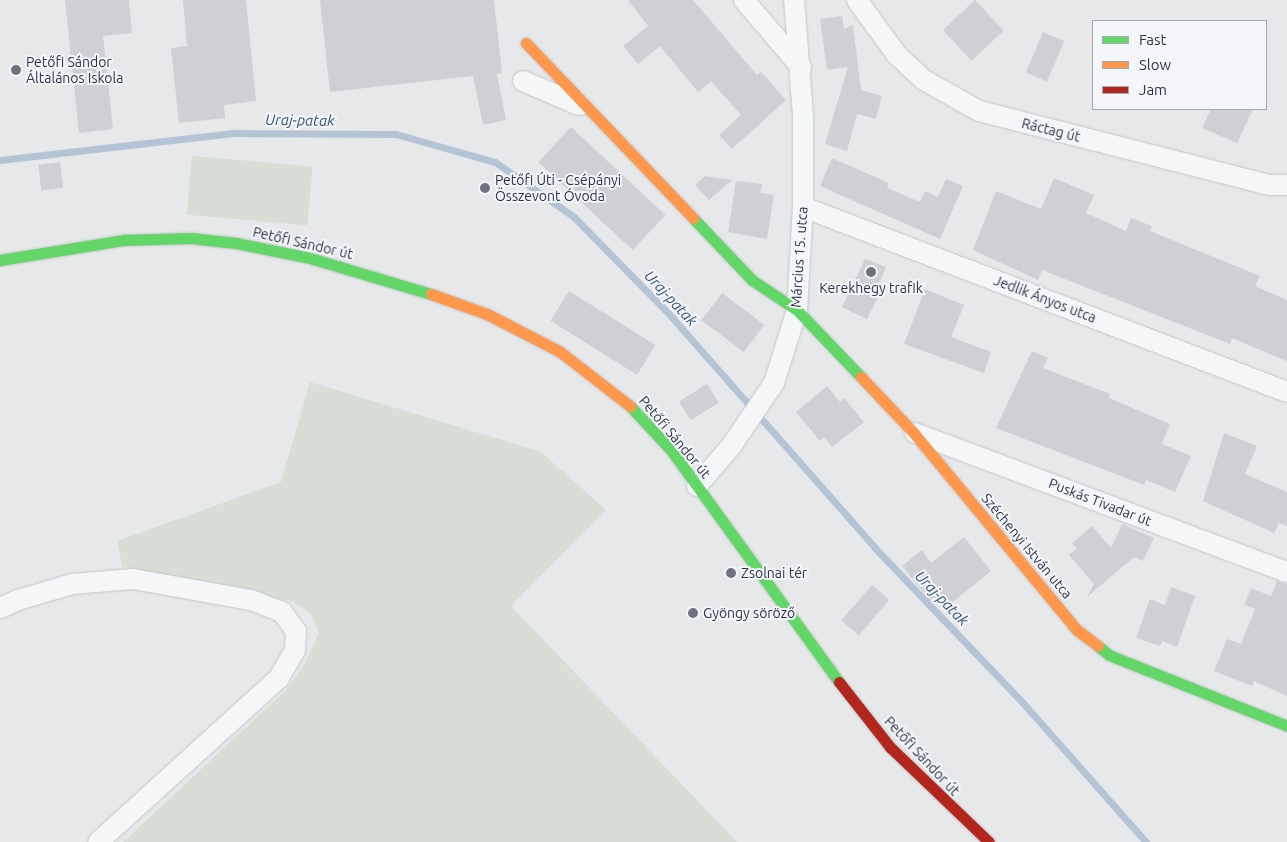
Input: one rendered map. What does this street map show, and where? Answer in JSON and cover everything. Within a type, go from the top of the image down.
[{"type":"street","points":[[744,0],[801,67]]},
{"type":"street","name":"Március 15. utca","points":[[697,486],[732,444],[765,399],[782,366],[796,310],[803,207],[801,67],[794,0]]},
{"type":"street","name":"Ráctag út","points":[[857,0],[882,38],[917,74],[948,96],[979,111],[1269,185],[1287,185]]},
{"type":"street","name":"Széchenyi István utca","points":[[526,43],[752,280],[796,310],[913,432],[1077,630],[1109,655],[1287,726]]},
{"type":"street","points":[[524,81],[589,110]]},
{"type":"street","name":"Jedlik Ányos utca","points":[[803,207],[1287,392]]},
{"type":"street","name":"Petőfi Sándor út","points":[[0,260],[124,240],[191,238],[236,243],[310,258],[400,283],[487,314],[530,334],[585,368],[640,415],[697,486],[847,693],[890,747],[989,842]]},
{"type":"street","name":"Puskás Tivadar út","points":[[913,432],[1287,572]]},
{"type":"street","points":[[0,608],[18,600],[72,584],[133,579],[251,600],[282,612],[296,632],[295,650],[279,678],[98,842]]},
{"type":"shaded area","points":[[192,156],[313,167],[307,225],[187,215]]},
{"type":"shaded area","points":[[310,382],[541,452],[606,510],[511,606],[737,842],[123,842],[286,690],[304,665],[319,633],[311,614],[293,602],[122,566],[117,541],[281,482]]},
{"type":"building","points":[[65,0],[129,0],[132,33],[103,36],[113,129],[79,133]]},
{"type":"building","points":[[183,0],[246,0],[256,101],[224,105],[225,118],[179,123],[171,48],[187,46]]},
{"type":"building","points":[[320,0],[494,0],[502,73],[497,74],[506,120],[483,125],[473,76],[330,92]]},
{"type":"building","points":[[628,0],[693,0],[757,75],[761,72],[786,100],[732,149],[719,135],[741,115],[711,81],[698,92],[660,46],[638,64],[623,46],[648,26]]},
{"type":"building","points":[[975,0],[1004,31],[971,61],[943,30]]},
{"type":"building","points":[[842,16],[844,29],[853,25],[861,90],[882,96],[876,119],[857,114],[847,151],[825,144],[848,67],[827,70],[820,19]]},
{"type":"building","points":[[1043,32],[1064,41],[1047,81],[1026,73]]},
{"type":"building","points":[[1211,110],[1253,110],[1237,143],[1202,128]]},
{"type":"building","points":[[571,127],[665,215],[633,250],[538,162]]},
{"type":"building","points":[[832,158],[889,183],[887,188],[920,202],[925,191],[938,197],[946,179],[963,186],[940,239],[820,186]]},
{"type":"building","points":[[60,162],[63,188],[41,190],[38,165]]},
{"type":"building","points":[[705,176],[732,180],[709,200],[695,185]]},
{"type":"building","points":[[1054,178],[1094,195],[1086,213],[1126,231],[1131,218],[1152,226],[1150,231],[1260,276],[1255,286],[1287,300],[1287,361],[1232,338],[1230,344],[1042,270],[1038,280],[973,250],[996,191],[1041,209]]},
{"type":"building","points":[[736,181],[762,184],[760,193],[774,195],[767,239],[728,232]]},
{"type":"building","points":[[865,259],[886,267],[874,295],[878,297],[867,319],[842,307]]},
{"type":"building","points":[[925,289],[964,305],[951,337],[991,352],[984,373],[904,344]]},
{"type":"building","points":[[569,291],[656,345],[637,375],[550,321]]},
{"type":"building","points":[[722,293],[764,325],[744,352],[702,320]]},
{"type":"building","points":[[1032,351],[1048,358],[1043,368],[1110,394],[1109,398],[1170,424],[1162,444],[1191,456],[1175,492],[1146,480],[1144,485],[996,428]]},
{"type":"building","points":[[707,384],[719,403],[691,420],[679,401]]},
{"type":"building","points":[[827,386],[840,402],[844,398],[864,422],[832,447],[824,437],[820,441],[796,412]]},
{"type":"building","points":[[1224,433],[1257,446],[1245,474],[1287,492],[1287,526],[1279,523],[1274,533],[1203,501]]},
{"type":"building","points":[[1122,524],[1154,538],[1143,561],[1134,557],[1087,597],[1094,584],[1069,555],[1077,549],[1072,543],[1092,526],[1111,548]]},
{"type":"building","points":[[964,537],[991,571],[944,609],[934,597],[930,600],[902,566],[922,550],[931,563]]},
{"type":"building","points":[[1277,581],[1287,584],[1287,696],[1254,681],[1252,686],[1214,671],[1227,639],[1241,644],[1255,609],[1244,605],[1251,588],[1271,596]]},
{"type":"building","points":[[872,585],[889,600],[859,636],[841,620]]},
{"type":"building","points":[[1171,587],[1195,596],[1177,647],[1162,641],[1160,646],[1136,638],[1150,599],[1165,605]]},
{"type":"waterway","name":"Uraj-patak","points":[[0,160],[235,133],[396,134],[495,162],[574,217],[669,314],[875,548],[1023,703],[1146,842]]},
{"type":"traffic: fast","points":[[693,218],[752,280],[797,310],[861,377]]},
{"type":"traffic: fast","points":[[0,260],[124,240],[191,238],[236,243],[310,258],[431,294]]},
{"type":"traffic: fast","points":[[630,406],[671,450],[839,682]]},
{"type":"traffic: fast","points":[[1098,646],[1109,655],[1287,726]]},
{"type":"traffic: slow","points":[[526,43],[693,218]]},
{"type":"traffic: slow","points":[[431,294],[487,314],[559,351],[630,406]]},
{"type":"traffic: slow","points":[[861,377],[913,432],[1077,630],[1098,646]]},
{"type":"traffic: jam","points":[[839,682],[890,747],[989,842]]},
{"type":"place","name":"Petőfi Sándor Általános Iskola","points":[[16,70]]},
{"type":"place","name":"Petőfi Úti - Csépányi Összevont Óvoda","points":[[485,188]]},
{"type":"place","name":"Kerekhegy trafik","points":[[871,272]]},
{"type":"place","name":"Zsolnai tér","points":[[731,573]]},
{"type":"place","name":"Gyöngy söröző","points":[[693,613]]}]
